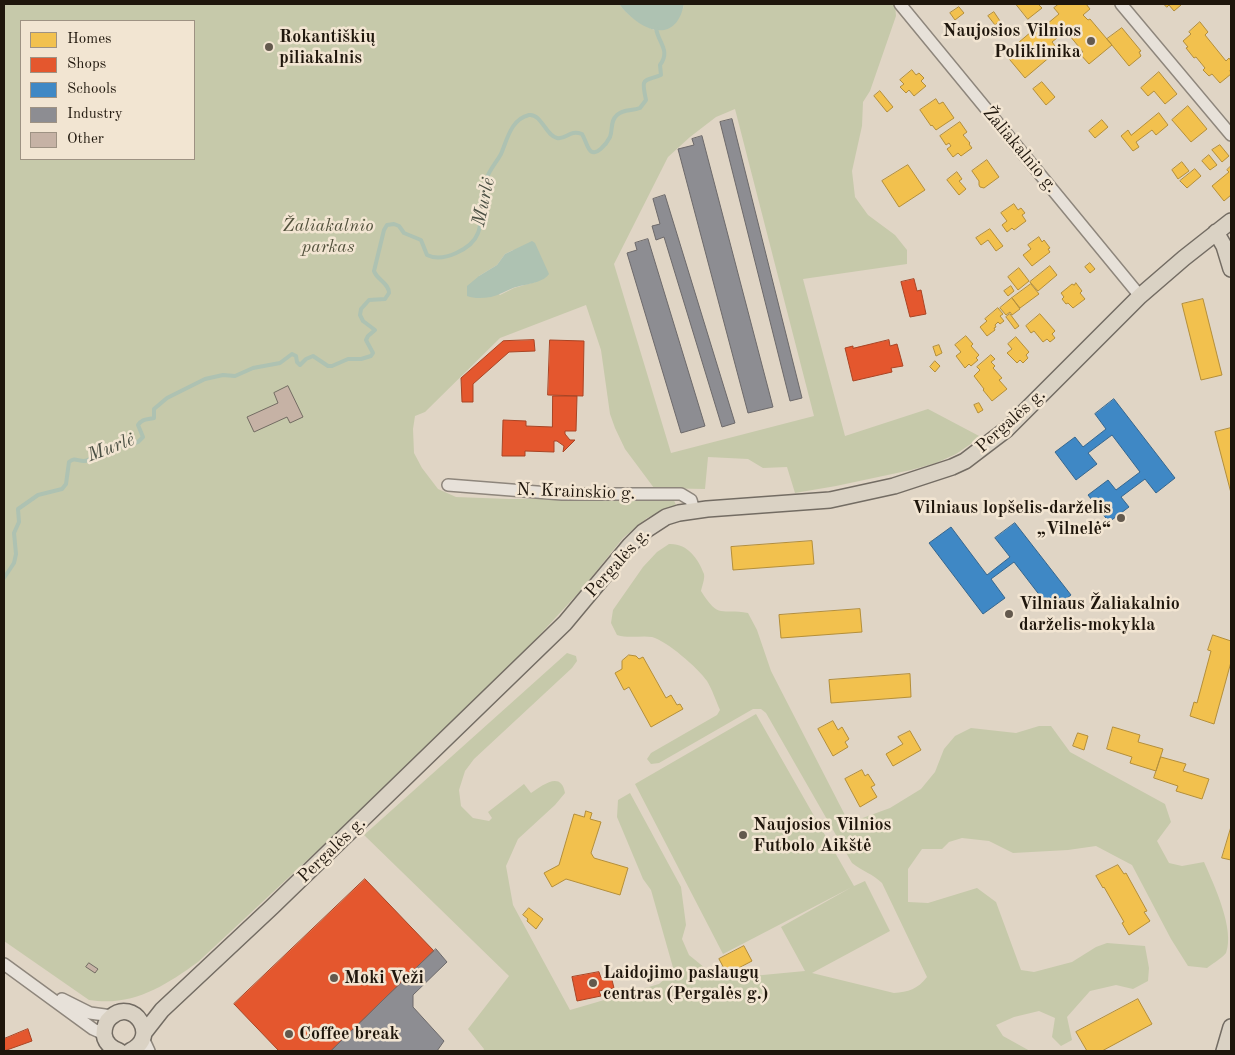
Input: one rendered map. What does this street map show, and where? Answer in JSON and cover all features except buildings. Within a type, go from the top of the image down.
[{"type":"main road","name":"Pergalės g.","points":[[146,1041],[162,1010],[272,907],[550,637],[643,532],[666,517],[694,510],[830,500],[894,486],[959,464],[977,453],[1007,429],[1140,296],[1231,221]]},
{"type":"main road","points":[[1216,232],[1224,246],[1231,269]]},
{"type":"main road","name":"Pergalės g.","points":[[133,1014],[159,1005],[180,993]]},
{"type":"main road","points":[[122,1012],[133,1014],[142,1022],[146,1041],[137,1048],[119,1047],[104,1027],[112,1016],[122,1012]]},
{"type":"main road","points":[[1224,1051],[1231,1026]]},
{"type":"street","name":"Žaliakalnio g.","points":[[900,4],[1140,296]]},
{"type":"street","points":[[1121,4],[1231,135]]},
{"type":"street","name":"N. Krainskio g.","points":[[448,485],[562,494],[681,494],[691,500],[694,510]]},
{"type":"street","points":[[4,964],[119,1047]]},
{"type":"street","points":[[34,984],[90,1013],[112,1016]]},
{"type":"green space","name":"Žaliakalnio parkas","points":[[4,4],[619,4],[636,20],[656,31],[683,9],[684,4],[895,4],[896,16],[870,91],[863,102],[862,126],[852,171],[855,197],[868,215],[895,235],[907,250],[907,264],[803,279],[845,436],[928,409],[981,437],[956,454],[936,463],[836,486],[795,493],[787,467],[763,468],[748,459],[708,457],[705,489],[654,488],[625,449],[615,428],[610,414],[601,350],[586,305],[500,338],[425,412],[415,416],[413,429],[414,453],[422,468],[438,489],[456,497],[509,499],[673,498],[676,505],[647,518],[623,538],[582,589],[523,653],[332,837],[198,962],[173,979],[147,993],[120,1000],[89,1000],[4,941]],"holes":[[[735,109],[814,416],[671,453],[614,264],[668,157],[716,117]],[[513,250],[535,282],[514,288],[500,295],[479,276],[497,265],[505,254]]]},
{"type":"green space","points":[[669,544],[675,544],[686,549],[699,562],[704,574],[701,591],[712,606],[721,611],[748,613],[757,630],[771,671],[849,823],[890,808],[921,789],[935,772],[944,749],[955,736],[971,728],[1016,733],[1039,726],[1051,726],[1070,752],[1165,804],[1171,822],[1157,841],[1169,863],[1182,866],[1204,862],[1226,920],[1228,943],[1226,953],[1207,968],[1188,966],[1171,939],[1132,865],[1096,846],[1068,850],[1013,853],[989,841],[962,838],[949,842],[942,849],[922,849],[908,869],[908,902],[928,903],[977,888],[996,902],[1021,970],[1034,972],[1072,962],[1096,947],[1107,943],[1145,946],[1149,968],[1148,981],[1133,989],[1116,985],[1090,991],[1067,1017],[1072,1040],[1061,1046],[1052,1037],[1055,1018],[1039,1011],[1014,1017],[996,1025],[1003,1036],[1030,1051],[483,1051],[484,1049],[468,1029],[509,976],[364,835],[567,653],[576,656],[577,661],[572,668],[474,759],[465,771],[459,790],[461,806],[473,818],[489,821],[492,818],[488,812],[524,784],[531,793],[555,781],[560,782],[563,786],[565,793],[555,805],[518,839],[506,866],[513,905],[570,1010],[659,984],[674,971],[651,890],[643,879],[617,817],[618,800],[630,793],[681,887],[686,925],[682,939],[689,955],[716,977],[731,978],[805,971],[781,927],[852,887],[723,954],[635,784],[756,714],[854,886],[865,881],[890,931],[812,973],[894,993],[912,989],[927,977],[882,883],[852,863],[766,713],[761,709],[753,709],[659,763],[651,764],[647,759],[651,753],[717,715],[720,710],[707,681],[682,656],[666,644],[652,637],[617,635],[611,623],[613,610],[643,567],[657,552]]},
{"type":"shaded area","points":[[619,4],[684,4],[679,18],[673,26],[664,30],[655,30],[636,21]]},
{"type":"shaded area","points":[[532,241],[535,243],[549,274],[546,277],[537,282],[513,288],[491,297],[476,298],[467,296],[467,286],[497,265],[505,254]]},
{"type":"waterway","name":"Murlė","points":[[4,578],[14,563],[16,554],[14,533],[19,522],[18,509],[38,495],[62,489],[66,484],[69,462],[75,459],[86,461],[106,450],[138,442],[143,437],[138,425],[143,420],[154,418],[154,409],[167,398],[205,379],[223,375],[235,376],[253,368],[280,363],[292,354],[296,356],[297,362],[300,365],[306,359],[313,356],[328,366],[348,359],[361,359],[371,356],[373,353],[366,340],[375,330],[363,321],[360,315],[361,309],[369,300],[385,299],[389,293],[387,287],[374,271],[384,230],[387,225],[394,224],[399,226],[404,233],[421,240],[427,255],[434,257],[449,256],[470,244],[475,239],[479,230],[480,204],[487,176],[501,154],[514,125],[523,117],[529,115],[537,117],[550,133],[557,138],[563,138],[574,133],[582,134],[592,152],[601,149],[610,137],[612,122],[615,117],[619,113],[640,108],[646,100],[645,82],[661,75],[660,65],[663,60],[664,51],[656,28]]},
{"type":"place","name":"Naujosios Vilnios Poliklinika","points":[[1091,41]]},
{"type":"place","name":"Rokantiškių piliakalnis","points":[[269,47]]},
{"type":"place","name":"Vilniaus lopšelis-darželis „Vilnelė“","points":[[1121,518]]},
{"type":"place","name":"Vilniaus Žaliakalnio darželis-mokykla","points":[[1009,614]]},
{"type":"place","name":"Naujosios Vilnios Futbolo Aikštė","points":[[743,835]]},
{"type":"place","name":"Moki Veži","points":[[334,978]]},
{"type":"place","name":"Laidojimo paslaugų centras (Pergalės g.)","points":[[593,983]]},
{"type":"place","name":"Coffee break","points":[[289,1034]]}]
